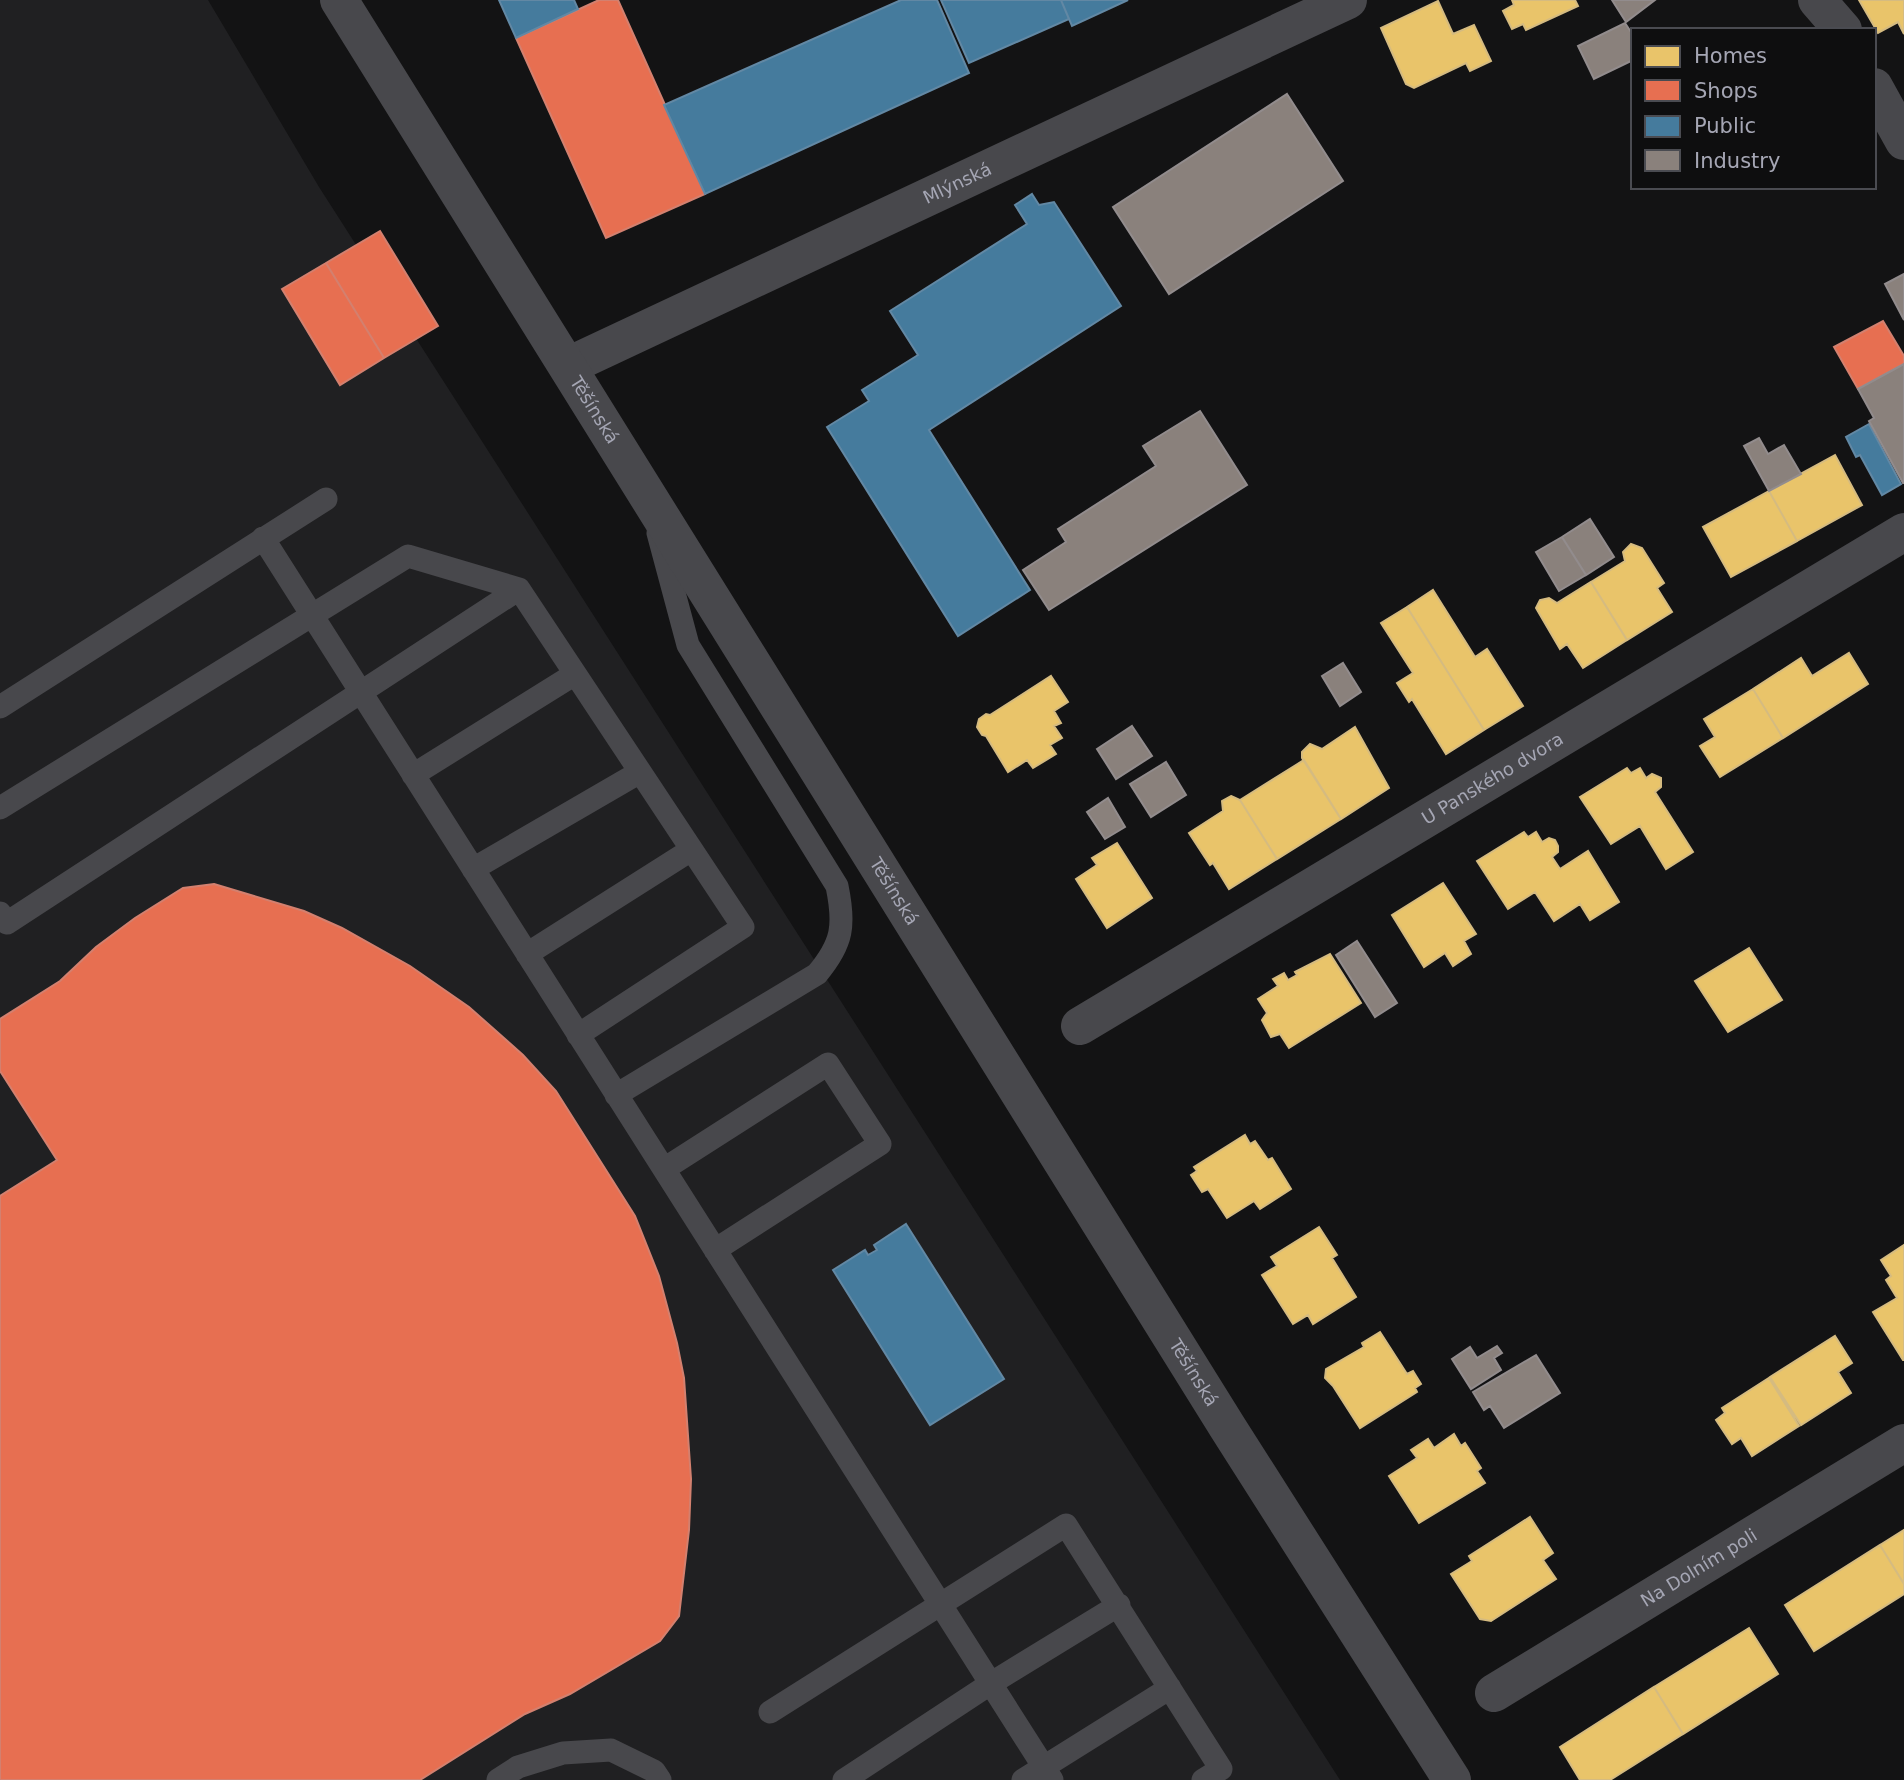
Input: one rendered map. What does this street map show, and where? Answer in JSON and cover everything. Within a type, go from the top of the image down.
[{"type":"street","name":"Těšínská","points":[[340,0],[1228,1428],[1452,1780]]},
{"type":"street","name":"Mlýnská","points":[[568,366],[1348,0]]},
{"type":"street","points":[[1817,0],[1841,28]]},
{"type":"street","points":[[1876,91],[1904,141]]},
{"type":"street","name":"U Panského dvora","points":[[1080,1026],[1904,532]]},
{"type":"street","name":"Na Dolním poli","points":[[1494,1693],[1904,1443]]},
{"type":"lane","points":[[0,707],[326,499]]},
{"type":"lane","points":[[616,1096],[817,974],[831,957],[842,932],[842,911],[837,886],[688,645],[649,499]]},
{"type":"lane","points":[[263,538],[1048,1774]]},
{"type":"lane","points":[[0,808],[408,556],[519,589],[743,927],[578,1035]]},
{"type":"lane","points":[[2,921],[361,694],[519,589]]},
{"type":"lane","points":[[413,775],[575,674]]},
{"type":"lane","points":[[472,869],[640,772]]},
{"type":"lane","points":[[527,954],[691,850]]},
{"type":"lane","points":[[664,1170],[828,1064],[880,1144],[715,1250]]},
{"type":"lane","points":[[771,1712],[1066,1525],[1221,1769],[1203,1780]]},
{"type":"lane","points":[[845,1780],[990,1684],[1119,1605]]},
{"type":"lane","points":[[1023,1780],[1048,1774],[1170,1688]]},
{"type":"lane","points":[[498,1780],[519,1767],[563,1753],[611,1750],[654,1771],[660,1780]]},
{"type":"shaded area","points":[[0,0],[208,0],[319,187],[1340,1780],[0,1780]]},
{"type":"building: Homes","points":[[1512,0],[1575,0],[1578,6],[1526,30],[1523,24],[1512,29],[1503,11],[1514,5]]},
{"type":"building: Homes","points":[[1859,0],[1904,0],[1904,34],[1898,22],[1878,33]]},
{"type":"building: Homes","points":[[1438,1],[1453,34],[1474,25],[1491,61],[1470,71],[1466,63],[1414,88],[1406,84],[1381,28]]},
{"type":"building: Homes","points":[[1835,455],[1862,505],[1797,541],[1769,491]]},
{"type":"building: Homes","points":[[1769,491],[1797,541],[1731,577],[1703,527]]},
{"type":"building: Homes","points":[[1631,544],[1642,548],[1664,583],[1657,588],[1672,612],[1627,640],[1591,582],[1625,561],[1623,552]]},
{"type":"building: Homes","points":[[1591,582],[1627,640],[1583,668],[1567,644],[1560,649],[1536,608],[1540,600],[1549,598],[1557,603]]},
{"type":"building: Homes","points":[[1433,590],[1475,657],[1487,649],[1523,706],[1484,730],[1407,607]]},
{"type":"building: Homes","points":[[1407,607],[1484,730],[1446,754],[1412,699],[1409,702],[1397,683],[1413,673],[1381,623]]},
{"type":"building: Homes","points":[[1849,653],[1868,684],[1783,738],[1753,689],[1801,658],[1812,676]]},
{"type":"building: Homes","points":[[1051,676],[1068,702],[1054,711],[1061,723],[1054,726],[1062,738],[1050,745],[1056,754],[1033,768],[1027,760],[1008,772],[986,736],[982,735],[977,727],[979,719],[986,714],[990,715]]},
{"type":"building: Homes","points":[[1753,689],[1783,738],[1720,777],[1700,746],[1715,737],[1704,719]]},
{"type":"building: Homes","points":[[1355,727],[1389,788],[1341,819],[1302,758],[1302,752],[1310,744],[1322,749]]},
{"type":"building: Homes","points":[[1304,760],[1341,819],[1277,859],[1240,800]]},
{"type":"building: Homes","points":[[1627,768],[1631,773],[1640,768],[1646,778],[1652,774],[1661,778],[1661,787],[1655,792],[1693,852],[1666,869],[1640,826],[1611,844],[1580,797]]},
{"type":"building: Homes","points":[[1231,796],[1240,800],[1277,859],[1229,889],[1189,833],[1223,811],[1222,801]]},
{"type":"building: Homes","points":[[1524,832],[1528,837],[1536,832],[1542,842],[1549,838],[1555,840],[1558,852],[1552,857],[1560,869],[1588,851],[1619,902],[1590,920],[1580,904],[1554,921],[1535,892],[1508,909],[1477,861]]},
{"type":"building: Homes","points":[[1117,843],[1152,898],[1107,928],[1076,879],[1097,865],[1092,858]]},
{"type":"building: Homes","points":[[1443,883],[1476,934],[1464,941],[1471,954],[1453,966],[1445,953],[1424,967],[1392,915]]},
{"type":"building: Homes","points":[[1749,948],[1782,1000],[1728,1032],[1695,981]]},
{"type":"building: Homes","points":[[1330,954],[1361,1003],[1289,1048],[1280,1034],[1271,1037],[1262,1020],[1267,1013],[1258,999],[1278,986],[1273,979],[1284,973],[1288,980],[1297,975],[1295,972]]},
{"type":"building: Homes","points":[[1245,1135],[1250,1144],[1255,1141],[1268,1160],[1272,1158],[1291,1189],[1260,1209],[1254,1201],[1227,1218],[1208,1189],[1202,1192],[1191,1175],[1197,1171],[1194,1167]]},
{"type":"building: Homes","points":[[1319,1227],[1337,1255],[1332,1258],[1356,1297],[1313,1324],[1308,1315],[1293,1324],[1262,1275],[1277,1266],[1271,1257]]},
{"type":"building: Homes","points":[[1904,1245],[1903,1360],[1873,1312],[1897,1298],[1886,1280],[1891,1276],[1881,1260]]},
{"type":"building: Homes","points":[[1380,1332],[1407,1374],[1413,1371],[1421,1384],[1415,1388],[1417,1392],[1360,1428],[1325,1378],[1326,1369],[1364,1347],[1362,1343]]},
{"type":"building: Homes","points":[[1835,1336],[1852,1363],[1838,1372],[1851,1393],[1801,1425],[1770,1377]]},
{"type":"building: Homes","points":[[1769,1378],[1799,1426],[1752,1456],[1741,1438],[1732,1444],[1716,1420],[1725,1413],[1722,1408]]},
{"type":"building: Homes","points":[[1454,1434],[1461,1446],[1465,1443],[1481,1468],[1477,1471],[1485,1483],[1419,1523],[1389,1476],[1417,1458],[1411,1450],[1428,1439],[1434,1448]]},
{"type":"building: Homes","points":[[1530,1517],[1553,1553],[1543,1560],[1556,1579],[1491,1621],[1480,1619],[1451,1574],[1472,1561],[1469,1556]]},
{"type":"building: Homes","points":[[1904,1530],[1904,1584],[1880,1545]]},
{"type":"building: Homes","points":[[1880,1545],[1904,1584],[1904,1594],[1814,1651],[1785,1605]]},
{"type":"building: Homes","points":[[1749,1628],[1778,1674],[1683,1734],[1654,1687]]},
{"type":"building: Homes","points":[[1654,1687],[1683,1734],[1610,1780],[1580,1780],[1560,1747]]},
{"type":"building: Shops","points":[[599,0],[618,0],[705,194],[606,238],[516,38]]},
{"type":"building: Shops","points":[[380,231],[438,326],[384,358],[326,263]]},
{"type":"building: Shops","points":[[326,263],[384,358],[340,385],[282,289]]},
{"type":"building: Shops","points":[[1883,321],[1904,356],[1904,364],[1858,389],[1834,347]]},
{"type":"building: Shops","points":[[214,884],[304,911],[342,928],[410,966],[469,1007],[523,1055],[556,1091],[635,1216],[659,1276],[677,1343],[684,1378],[691,1479],[689,1530],[679,1616],[660,1641],[570,1694],[525,1714],[420,1780],[0,1780],[0,1196],[57,1160],[0,1071],[0,1019],[60,981],[96,947],[135,918],[183,888]]},
{"type":"building: Public","points":[[499,0],[574,0],[578,9],[516,38]]},
{"type":"building: Public","points":[[901,0],[937,0],[969,73],[705,194],[664,105]]},
{"type":"building: Public","points":[[941,0],[1061,0],[1069,19],[969,63]]},
{"type":"building: Public","points":[[1061,0],[1128,0],[1072,26]]},
{"type":"building: Public","points":[[1032,194],[1039,205],[1054,202],[1121,306],[929,430],[1030,590],[958,636],[827,427],[869,401],[862,390],[918,355],[890,311],[1027,224],[1015,205]]},
{"type":"building: Public","points":[[1869,424],[1901,484],[1882,495],[1860,455],[1856,457],[1846,437]]},
{"type":"building: Public","points":[[906,1224],[1004,1379],[930,1425],[833,1270],[865,1250],[868,1255],[877,1250],[874,1245]]},
{"type":"building: Industry","points":[[1612,0],[1655,0],[1626,22]]},
{"type":"building: Industry","points":[[1625,23],[1631,32],[1631,61],[1594,79],[1578,46]]},
{"type":"building: Industry","points":[[1287,94],[1343,181],[1169,294],[1113,207]]},
{"type":"building: Industry","points":[[1904,274],[1904,320],[1885,284]]},
{"type":"building: Industry","points":[[1904,364],[1903,483],[1869,421],[1874,418],[1858,389]]},
{"type":"building: Industry","points":[[1200,411],[1247,485],[1049,610],[1023,570],[1066,542],[1058,529],[1156,466],[1143,446]]},
{"type":"building: Industry","points":[[1759,438],[1768,454],[1784,445],[1801,474],[1769,491],[1744,446]]},
{"type":"building: Industry","points":[[1590,519],[1614,557],[1586,575],[1562,537]]},
{"type":"building: Industry","points":[[1562,537],[1586,575],[1559,591],[1536,552]]},
{"type":"building: Industry","points":[[1343,663],[1361,692],[1340,706],[1322,676]]},
{"type":"building: Industry","points":[[1132,726],[1152,756],[1116,779],[1097,749]]},
{"type":"building: Industry","points":[[1166,762],[1186,795],[1151,817],[1130,784]]},
{"type":"building: Industry","points":[[1108,798],[1125,827],[1105,839],[1087,812]]},
{"type":"building: Industry","points":[[1357,941],[1397,1003],[1375,1017],[1336,955]]},
{"type":"building: Industry","points":[[1497,1346],[1502,1353],[1494,1358],[1501,1370],[1471,1389],[1452,1359],[1470,1347],[1477,1358]]},
{"type":"building: Industry","points":[[1536,1355],[1560,1393],[1504,1428],[1490,1406],[1484,1410],[1473,1392]]}]
